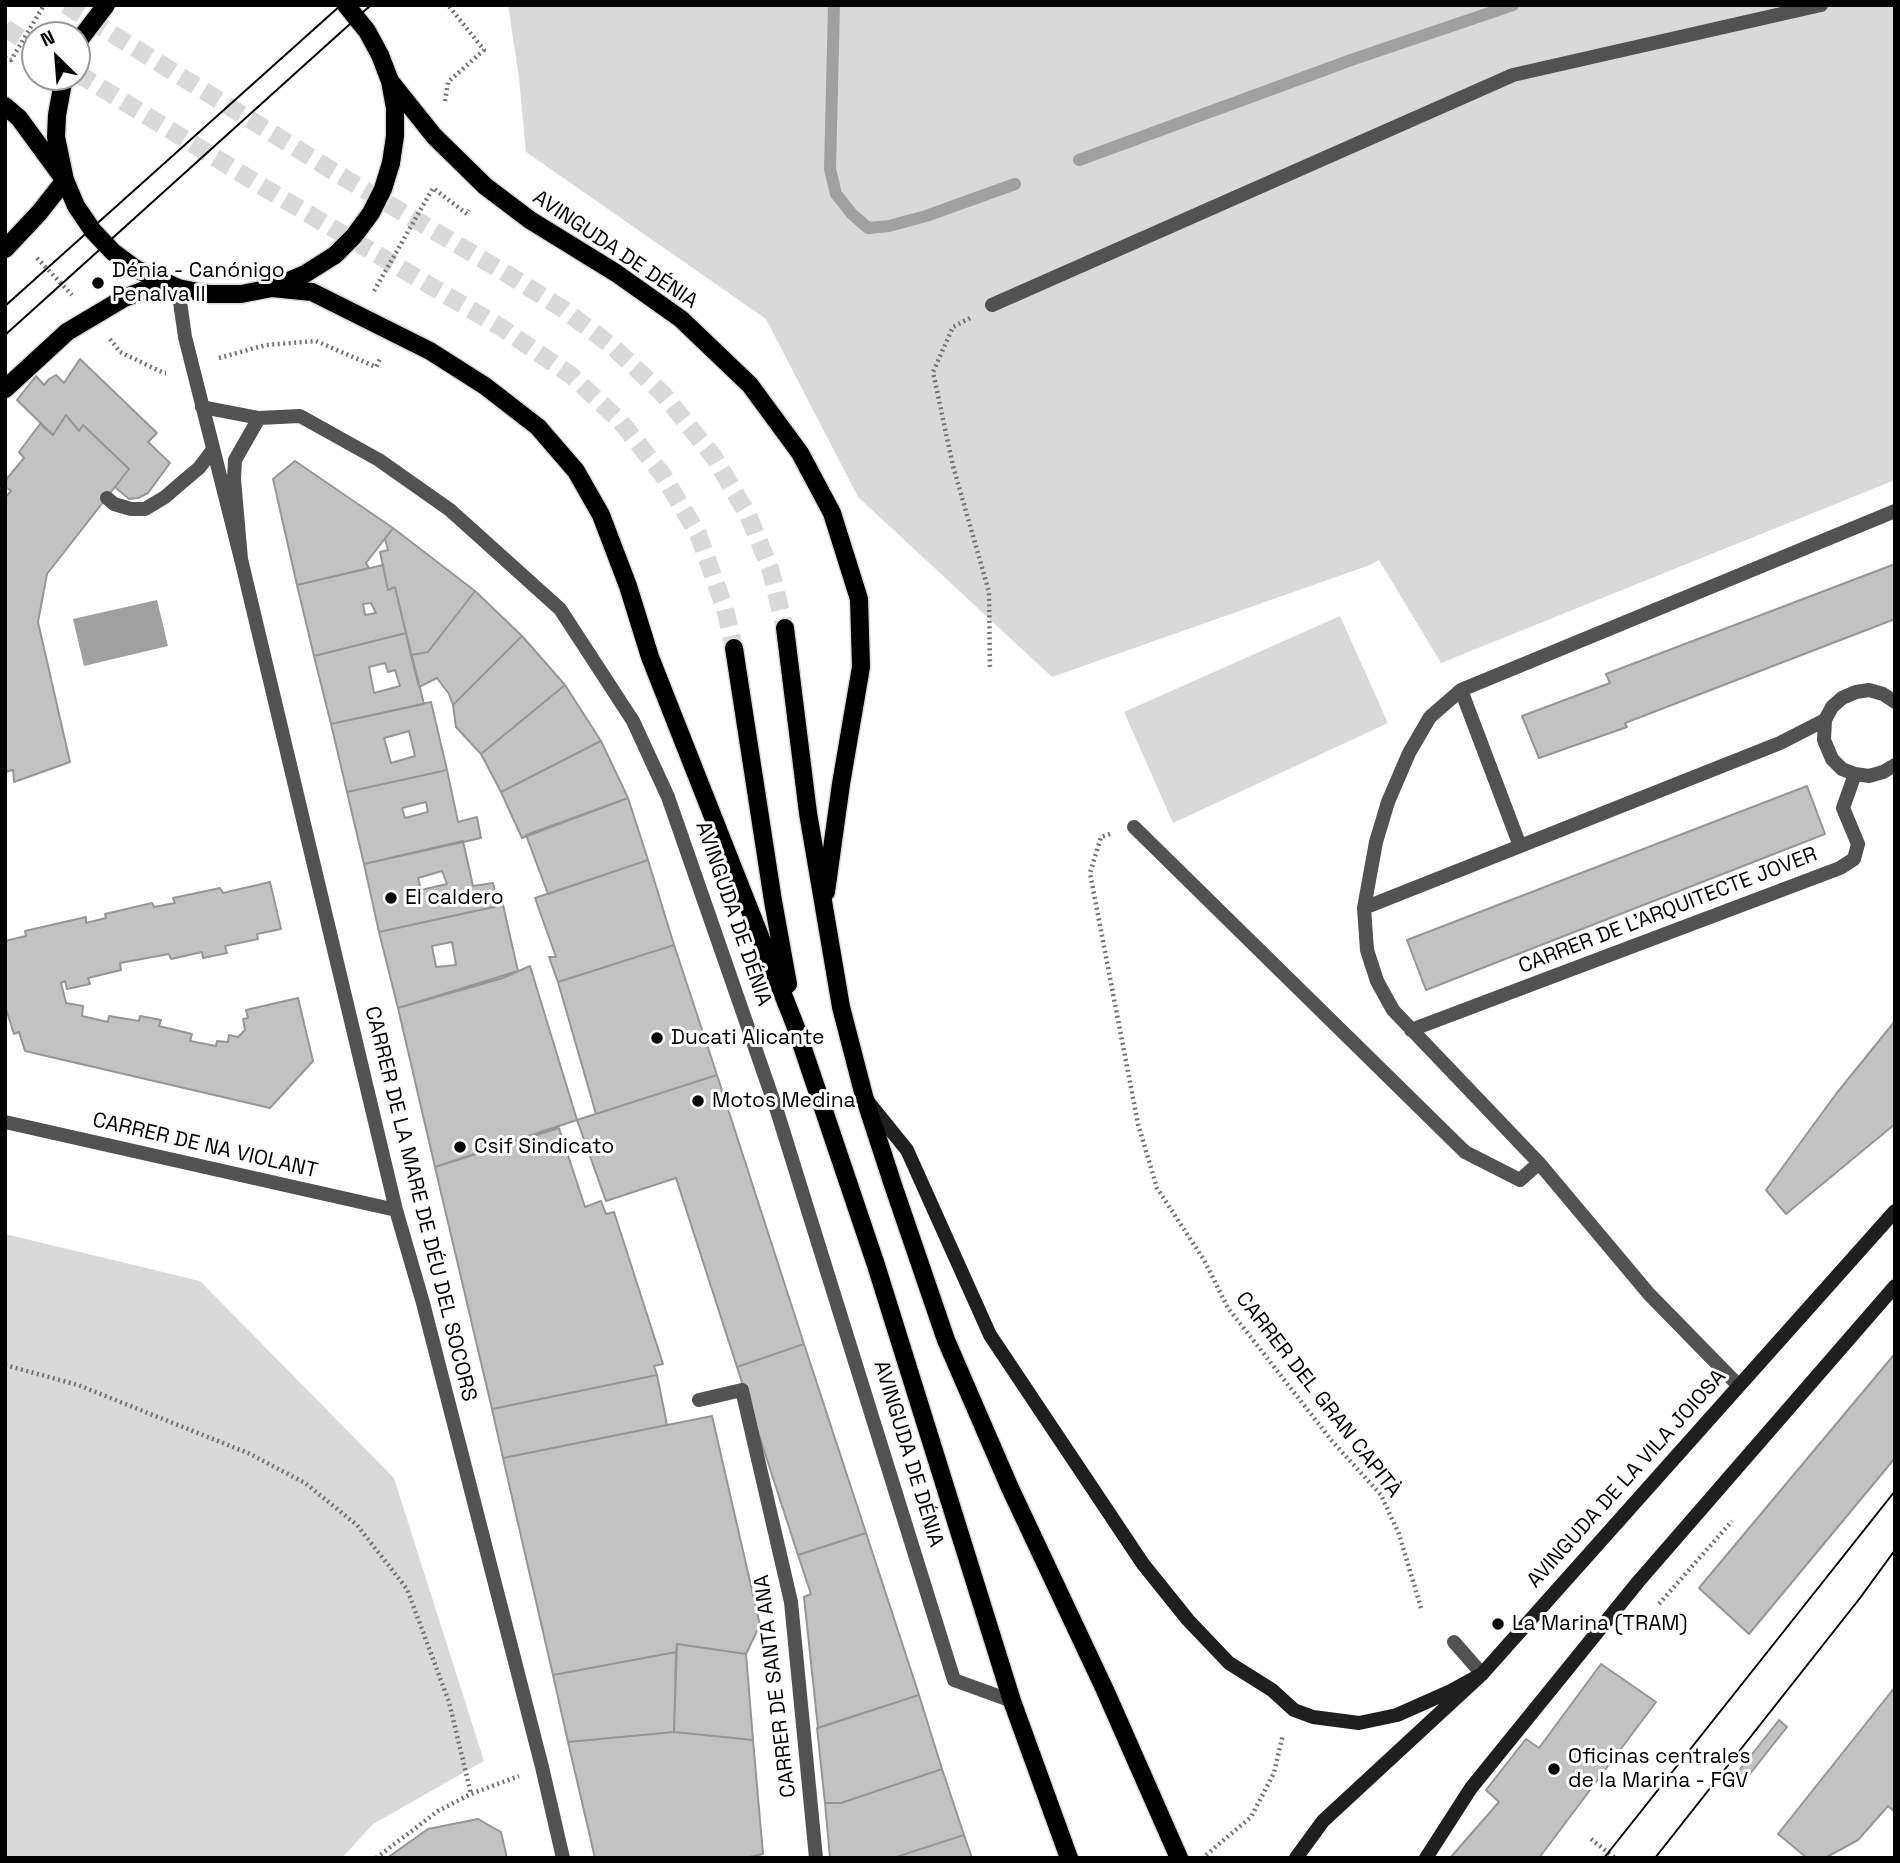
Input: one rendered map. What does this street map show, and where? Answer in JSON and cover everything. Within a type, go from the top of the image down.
[{"type":"main road","points":[[91,25],[106,5]]},
{"type":"main road","points":[[61,91],[57,116],[59,159],[65,180],[76,206],[93,231],[113,252],[136,269],[170,285],[209,294],[241,294],[272,288],[305,274],[335,255],[354,236],[383,190],[391,163],[395,108],[390,81],[367,31],[345,5]]},
{"type":"main road","name":"AVINGUDA DE DÉNIA","points":[[390,81],[434,136],[485,186],[530,220],[681,319],[750,385],[800,453],[832,513],[859,599],[861,667],[841,784],[824,912]]},
{"type":"main road","points":[[5,106],[19,118],[65,180]]},
{"type":"main road","points":[[5,249],[65,180]]},
{"type":"main road","points":[[5,389],[67,332],[124,298],[170,285]]},
{"type":"main road","name":"AVINGUDA DE DÉNIA","points":[[272,288],[312,292],[430,351],[485,386],[538,427],[576,471],[601,515],[628,586],[650,657],[795,1025],[876,1265],[1012,1701],[1069,1858]]},
{"type":"main road","name":"AVINGUDA DE DÉNIA","points":[[785,628],[808,813],[824,912],[841,1007],[864,1096],[946,1340],[1010,1488],[1105,1690],[1179,1858]]},
{"type":"main road","name":"AVINGUDA DE DÉNIA","points":[[734,648],[772,901],[795,1025]]},
{"type":"main road","name":"AVINGUDA DE DÉNIA","points":[[864,1096],[907,1150],[990,1335],[1143,1564],[1188,1620],[1229,1663],[1272,1690],[1294,1710],[1313,1717],[1359,1723],[1397,1715],[1482,1674]]},
{"type":"main road","name":"AVINGUDA DE LA VILA JOIOSA","points":[[1296,1858],[1323,1821],[1482,1674],[1895,1211]]},
{"type":"main road","points":[[1426,1858],[1471,1788],[1638,1583],[1895,1286]]},
{"type":"street","points":[[992,305],[1513,75],[1821,5]]},
{"type":"street","name":"CARRER DE LA MARE DE DÉU DEL SOCORS","points":[[170,285],[241,559],[396,1210],[426,1316],[563,1858]]},
{"type":"street","name":"AVINGUDA DE DÉNIA","points":[[202,407],[259,418],[300,416],[379,460],[450,510],[560,609],[633,721],[668,797],[777,1111],[954,1680],[1012,1701]]},
{"type":"street","name":"CARRER DE LA MARE DE DÉU DEL SOCORS","points":[[241,559],[234,479],[235,460],[259,418]]},
{"type":"street","points":[[107,499],[131,509],[145,509],[165,497],[199,468],[212,451]]},
{"type":"street","points":[[1738,1385],[1649,1294],[1539,1163],[1393,1010],[1377,981],[1367,950],[1364,908],[1382,822],[1409,753],[1430,717],[1461,691],[1895,511]]},
{"type":"street","points":[[1895,702],[1883,694],[1869,690],[1842,698],[1832,707],[1825,720],[1824,740],[1832,759],[1842,769],[1855,774],[1869,776],[1895,765]]},
{"type":"street","points":[[1461,691],[1520,846]]},
{"type":"street","points":[[1364,908],[1780,743],[1825,720]]},
{"type":"street","name":"CARRER DE L'ARQUITECTE JOVER","points":[[1411,1030],[1840,868],[1854,859],[1858,844],[1843,808],[1855,774]]},
{"type":"street","points":[[1134,827],[1465,1152],[1520,1180],[1539,1163]]},
{"type":"street","name":"CARRER DE NA VIOLANT","points":[[5,1122],[396,1210]]},
{"type":"street","name":"CARRER DE SANTA ANA","points":[[699,1399],[742,1390],[791,1602],[816,1858]]},
{"type":"street","points":[[1454,1643],[1482,1674]]},
{"type":"path","points":[[5,57],[11,60],[44,5]]},
{"type":"path","points":[[990,670],[989,592],[953,466],[933,372],[953,327],[992,305]]},
{"type":"path","name":"CARRER DEL GRAN CAPITÀ","points":[[1134,827],[1101,837],[1090,873],[1138,1124],[1157,1188],[1204,1260],[1228,1308],[1332,1441],[1381,1495],[1399,1534],[1421,1608]]},
{"type":"path","points":[[5,1365],[78,1385],[248,1453],[305,1483],[357,1525],[407,1589],[449,1702],[471,1794]]},
{"type":"path","points":[[1203,1858],[1251,1817],[1274,1773],[1284,1728],[1294,1710]]},
{"type":"path","points":[[376,1858],[438,1811],[471,1794],[542,1767]]},
{"type":"path","points":[[1591,1839],[1615,1858]]},
{"type":"shaded area","points":[[508,5],[1895,5],[1895,480],[1441,663],[1379,560],[1052,677],[858,497],[766,319],[526,152]]},
{"type":"shaded area","points":[[157,600],[168,646],[84,666],[73,619]]},
{"type":"shaded area","points":[[1340,616],[1388,723],[1173,823],[1124,712]]},
{"type":"shaded area","points":[[5,1234],[200,1281],[394,1478],[484,1761],[373,1824],[342,1858],[5,1858]]},
{"type":"building","points":[[80,359],[157,433],[148,442],[170,463],[148,493],[138,498],[129,499],[115,487],[129,469],[83,425],[79,431],[66,415],[53,435],[17,400],[36,376],[44,385],[56,375],[64,383]]},
{"type":"building","points":[[66,415],[79,431],[83,425],[129,469],[47,574],[38,622],[70,762],[14,782],[13,770],[5,772],[5,498],[11,491],[5,486],[5,481],[24,458],[19,452],[40,424],[53,435]]},
{"type":"building","points":[[295,461],[393,528],[366,563],[369,568],[297,585],[273,479]]},
{"type":"building","points":[[393,528],[475,591],[428,652],[411,655],[395,587],[388,590],[380,552],[388,550],[385,539]]},
{"type":"building","points":[[1895,564],[1895,619],[1625,723],[1627,727],[1539,758],[1522,716],[1610,683],[1606,674]]},
{"type":"building","points":[[383,565],[388,590],[395,587],[406,633],[314,656],[297,585]],"holes":[[[371,603],[376,613],[365,615],[363,604]]]},
{"type":"building","points":[[475,591],[522,636],[453,705],[449,694],[437,678],[419,687],[411,655],[428,652]]},
{"type":"building","points":[[406,633],[424,704],[331,724],[314,656]],"holes":[[[385,663],[388,672],[395,670],[400,686],[374,693],[369,667]]]},
{"type":"building","points":[[522,636],[565,685],[481,754],[456,727],[453,705]]},
{"type":"building","points":[[565,685],[601,741],[501,792],[481,754]]},
{"type":"building","points":[[431,702],[447,770],[347,792],[331,724]],"holes":[[[409,731],[415,756],[391,763],[384,738]]]},
{"type":"building","points":[[601,741],[628,798],[522,838],[501,792]]},
{"type":"building","points":[[447,770],[458,822],[477,817],[481,838],[364,864],[347,792]],"holes":[[[426,802],[428,812],[405,818],[402,808]]]},
{"type":"building","points":[[1807,786],[1825,834],[1426,990],[1407,940]]},
{"type":"building","points":[[628,798],[648,860],[548,894],[526,835]]},
{"type":"building","points":[[463,841],[473,886],[493,883],[498,906],[379,932],[364,864]],"holes":[[[442,871],[447,884],[421,890],[418,878]]]},
{"type":"building","points":[[648,860],[674,945],[558,982],[549,957],[556,957],[535,898]]},
{"type":"building","points":[[270,882],[281,929],[257,934],[258,939],[225,946],[227,953],[203,958],[202,952],[171,959],[169,954],[120,963],[121,970],[88,978],[90,984],[67,989],[65,981],[61,983],[66,1003],[83,1006],[82,1016],[108,1022],[109,1016],[139,1021],[140,1016],[161,1020],[159,1026],[192,1034],[190,1041],[216,1046],[217,1041],[228,1042],[229,1035],[238,1037],[245,1030],[243,1019],[248,1018],[246,1010],[298,998],[313,1061],[270,1108],[25,1051],[19,1032],[14,1034],[5,1006],[5,941],[26,936],[25,931],[86,917],[86,923],[106,918],[105,914],[152,903],[154,907],[175,903],[173,898],[220,888],[223,893]]},
{"type":"building","points":[[503,905],[518,971],[398,1008],[379,932]],"holes":[[[452,942],[456,965],[436,967],[432,946]]]},
{"type":"building","points":[[674,945],[717,1075],[596,1114],[558,982]]},
{"type":"building","points":[[530,966],[577,1120],[435,1167],[398,1008],[503,978]]},
{"type":"building","points":[[1895,1021],[1895,1124],[1786,1214],[1766,1190],[1836,1094]]},
{"type":"building","points":[[717,1075],[804,1344],[737,1367],[676,1178],[606,1201],[577,1120]]},
{"type":"building","points":[[559,1128],[585,1207],[601,1201],[606,1214],[614,1212],[663,1364],[654,1366],[657,1375],[492,1409],[435,1167]]},
{"type":"building","points":[[804,1344],[866,1533],[798,1555],[737,1367]]},
{"type":"building","points":[[1893,1356],[1895,1458],[1749,1634],[1699,1588]]},
{"type":"building","points":[[657,1375],[667,1425],[503,1458],[492,1409]]},
{"type":"building","points":[[712,1416],[760,1625],[746,1654],[677,1644],[676,1652],[553,1675],[503,1458]]},
{"type":"building","points":[[866,1533],[919,1695],[818,1728],[804,1597],[811,1594],[798,1555]]},
{"type":"building","points":[[677,1644],[746,1654],[753,1740],[674,1732]]},
{"type":"building","points":[[676,1652],[674,1732],[568,1742],[553,1675]]},
{"type":"building","name":"Oficinas centrales de la Marina - FGV","points":[[1601,1664],[1656,1702],[1539,1858],[1450,1858],[1499,1802],[1486,1790],[1526,1739],[1539,1748]]},
{"type":"building","points":[[1895,1687],[1895,1812],[1888,1806],[1858,1840],[1825,1858],[1807,1858],[1778,1834]]},
{"type":"building","points":[[919,1695],[942,1769],[841,1803],[825,1803],[817,1728]]},
{"type":"building","points":[[1779,1720],[1787,1727],[1746,1779],[1738,1772]]},
{"type":"building","points":[[674,1732],[753,1740],[763,1854],[745,1858],[595,1858],[568,1742]]},
{"type":"building","points":[[942,1769],[964,1835],[893,1858],[830,1858],[825,1803],[841,1803]]},
{"type":"building","points":[[478,1819],[501,1832],[507,1858],[387,1858],[428,1829]]},
{"type":"building","points":[[964,1835],[972,1858],[893,1858]]},
{"type":"waterway","points":[[834,5],[830,169],[836,194],[852,214],[868,228],[889,226],[926,216],[1015,184]]},
{"type":"waterway","points":[[1079,160],[1351,60],[1513,5]]},
{"type":"tunnel","points":[[66,5],[331,170],[563,309],[613,347],[663,394],[714,457],[748,515],[770,568],[785,628]]},
{"type":"tunnel","points":[[5,28],[21,38]]},
{"type":"tunnel","points":[[91,82],[502,328],[572,376],[621,422],[662,474],[698,534],[725,609],[734,648]]},
{"type":"tram line","points":[[5,306],[341,5]]},
{"type":"tram line","points":[[5,335],[371,5]]},
{"type":"tram line","points":[[1604,1858],[1895,1491]]},
{"type":"tram line","points":[[1655,1858],[1895,1550]]},
{"type":"place","name":"Dénia - Canónigo Penalva II","points":[[98,283]]},
{"type":"place","name":"El caldero","points":[[391,898]]},
{"type":"place","name":"Ducati Alicante","points":[[657,1038]]},
{"type":"place","name":"Motos Medina","points":[[698,1101]]},
{"type":"place","name":"Csif Sindicato","points":[[460,1147]]},
{"type":"place","name":"La Marina (TRAM)","points":[[1498,1624]]},
{"type":"place","name":"Oficinas centrales de la Marina - FGV","points":[[1554,1769]]}]
